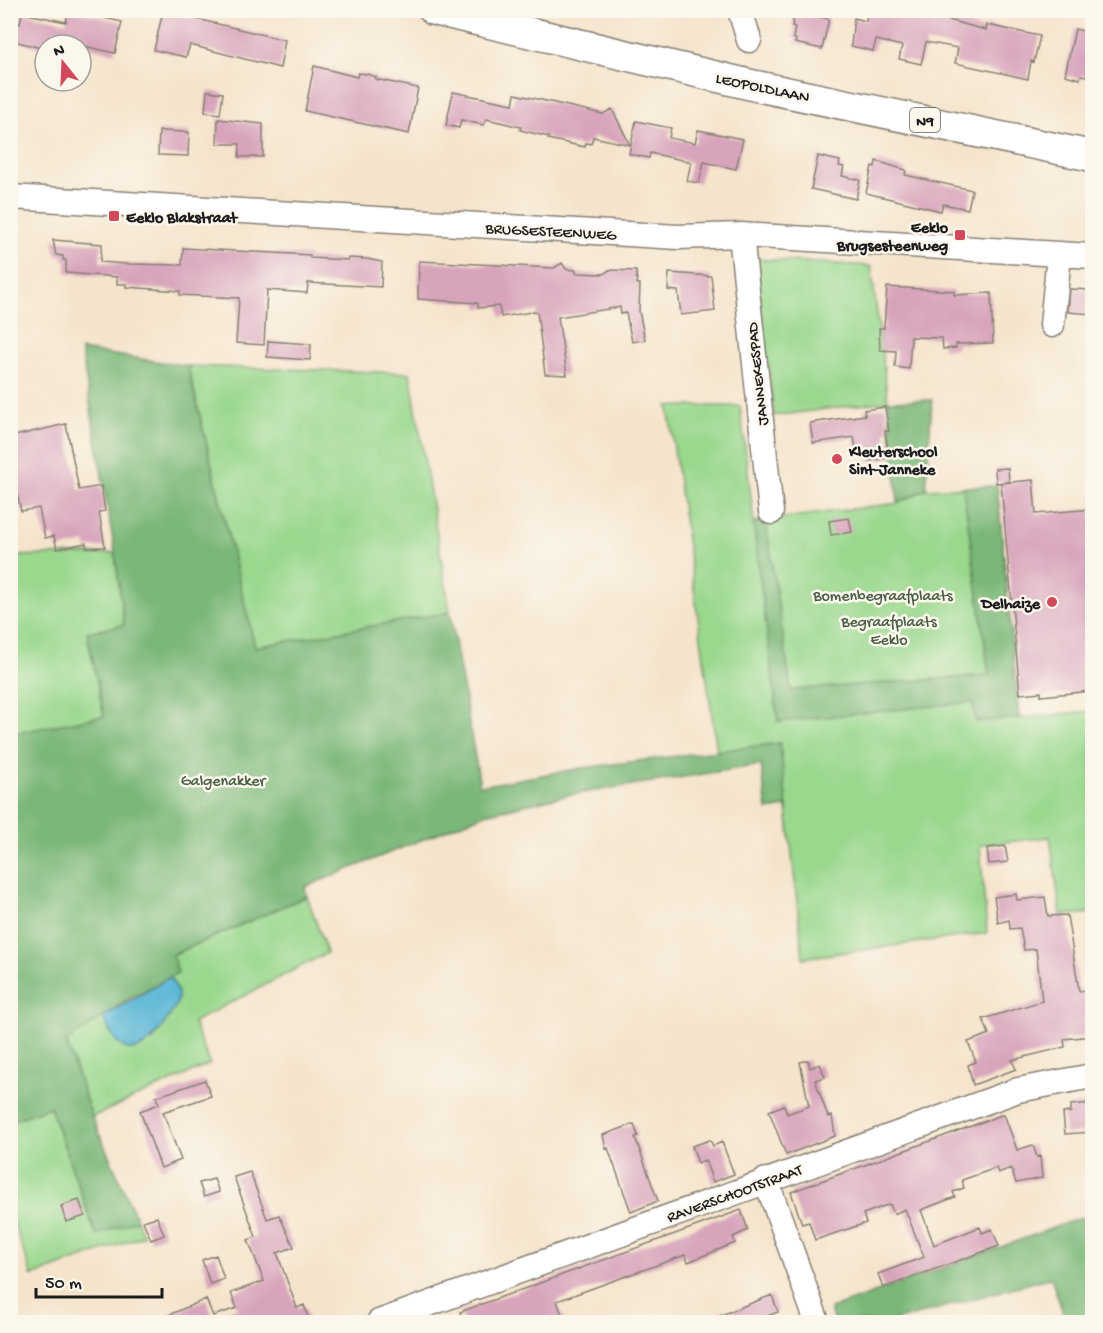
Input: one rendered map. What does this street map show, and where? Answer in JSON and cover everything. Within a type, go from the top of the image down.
[{"type":"main road","name":"LEOPOLDLAAN","points":[[434,10],[756,86],[1092,156]]},
{"type":"street","points":[[740,10],[749,40]]},
{"type":"street","name":"BRUGSESTEENWEG","points":[[10,197],[678,237],[741,235],[1092,256]]},
{"type":"street","name":"JANNEKESPAD","points":[[741,235],[771,512]]},
{"type":"street","points":[[1052,325],[1059,255]]},
{"type":"street","name":"RAVERSCHOOTSTRAAT","points":[[379,1323],[426,1314],[766,1180],[1018,1090],[1092,1076]]},
{"type":"street","points":[[766,1180],[817,1323]]},
{"type":"green space","points":[[755,259],[871,266],[888,401],[774,416]]},
{"type":"green space","name":"Galgenakker","points":[[81,350],[188,366],[255,647],[450,612],[480,786],[582,768],[780,743],[787,807],[767,810],[761,765],[568,795],[485,814],[305,887],[307,896],[172,955],[178,973],[132,997],[66,1042],[92,1117],[137,1220],[96,1235],[50,1107],[11,1121],[10,734],[104,716],[87,632],[124,625],[115,553]]},
{"type":"green space","points":[[188,366],[410,373],[450,612],[255,647]]},
{"type":"green space","points":[[932,400],[926,489],[898,503],[888,401]]},
{"type":"green space","name":"Begraafplaats Eeklo","points":[[668,406],[740,406],[754,522],[898,503],[926,489],[997,486],[1019,718],[1092,711],[1092,913],[1061,915],[1050,837],[980,845],[987,933],[803,958],[780,743],[717,751]]},
{"type":"green space","points":[[997,486],[1019,718],[976,722],[972,702],[778,722],[753,522],[766,522],[791,690],[989,675],[963,487]]},
{"type":"green space","points":[[115,553],[124,625],[87,632],[104,716],[11,734],[10,556]]},
{"type":"green space","points":[[307,896],[327,953],[193,1022],[210,1064],[92,1117],[66,1042],[103,1017],[109,1031],[153,1041],[178,992],[170,977],[177,973],[172,955]]},
{"type":"green space","points":[[50,1107],[96,1234],[137,1220],[143,1236],[32,1276],[11,1216],[11,1121]]},
{"type":"green space","points":[[1083,1217],[1092,1246],[1092,1322],[1066,1322],[1051,1277],[891,1322],[834,1322],[830,1309]]},
{"type":"water","points":[[170,977],[178,996],[173,1012],[146,1044],[138,1049],[130,1050],[123,1047],[109,1031],[103,1017]]},
{"type":"building","points":[[69,10],[122,22],[115,53],[93,48],[93,33],[33,33],[33,46],[10,40],[10,21],[20,24],[22,13],[66,22]]},
{"type":"building","points":[[868,10],[911,10],[986,30],[987,25],[1040,36],[1034,62],[1031,61],[1028,79],[955,63],[958,48],[926,42],[921,64],[899,59],[902,46],[876,40],[873,51],[851,46],[854,18],[866,21]]},
{"type":"building","points":[[163,11],[285,40],[280,68],[190,45],[186,57],[154,50]]},
{"type":"building","points":[[795,11],[829,19],[822,49],[795,43],[796,39],[793,38],[795,27],[792,26]]},
{"type":"building","points":[[1075,29],[1092,33],[1092,77],[1081,75],[1080,79],[1065,75]]},
{"type":"building","points":[[314,66],[357,77],[358,73],[367,74],[376,77],[375,79],[418,88],[409,134],[305,111]]},
{"type":"building","points":[[207,91],[223,93],[220,114],[205,112]]},
{"type":"building","points":[[453,92],[513,104],[515,94],[603,114],[612,109],[630,145],[593,137],[591,144],[586,143],[585,147],[548,139],[549,137],[520,130],[521,127],[486,119],[484,125],[461,120],[459,128],[446,125]]},
{"type":"building","points":[[218,119],[263,124],[263,157],[239,157],[240,144],[217,144]]},
{"type":"building","points":[[636,121],[671,128],[669,138],[695,143],[698,130],[743,139],[736,169],[704,162],[699,183],[687,181],[691,162],[650,153],[649,158],[629,154]]},
{"type":"building","points":[[159,131],[189,132],[188,156],[158,155]]},
{"type":"building","points":[[818,156],[840,161],[839,166],[844,167],[842,176],[860,180],[856,199],[811,189]]},
{"type":"building","points":[[876,161],[906,170],[905,175],[972,190],[968,209],[943,204],[941,211],[866,193],[872,166],[875,167]]},
{"type":"building","points":[[53,240],[102,244],[100,262],[127,264],[182,265],[183,248],[310,255],[310,258],[367,259],[382,262],[381,287],[308,283],[307,293],[267,290],[264,345],[236,343],[239,298],[180,295],[180,291],[126,287],[126,284],[117,284],[117,277],[66,273],[66,260],[63,260],[63,256],[56,255]]},
{"type":"building","points":[[419,261],[554,268],[562,263],[566,269],[576,270],[576,273],[604,274],[609,270],[636,271],[637,284],[640,284],[639,311],[645,340],[632,342],[626,313],[621,314],[620,307],[558,317],[567,375],[545,374],[537,311],[501,317],[499,306],[478,308],[478,303],[418,299]]},
{"type":"building","points":[[669,273],[711,276],[715,311],[681,315],[678,291],[668,290]]},
{"type":"building","points":[[887,287],[954,291],[954,295],[991,293],[993,343],[956,344],[956,348],[943,349],[942,338],[911,337],[909,369],[895,367],[896,351],[880,350],[879,328],[884,328]]},
{"type":"building","points":[[1070,289],[1092,290],[1092,314],[1068,312]]},
{"type":"building","points":[[268,341],[311,344],[310,360],[267,357]]},
{"type":"building","points":[[885,407],[889,431],[885,431],[889,458],[869,461],[868,454],[857,455],[854,437],[813,443],[810,423],[865,415],[864,410]]},
{"type":"building","points":[[66,424],[79,490],[101,486],[105,511],[99,512],[105,547],[86,548],[86,543],[57,549],[54,536],[45,538],[39,508],[21,511],[10,462],[10,437]]},
{"type":"building","points":[[1008,468],[1009,482],[996,483],[995,469]]},
{"type":"building","name":"Delhaize","points":[[1033,480],[1036,514],[1092,509],[1092,691],[1041,696],[1041,692],[1020,694],[1001,483]]},
{"type":"building","points":[[849,518],[852,532],[831,535],[829,521]]},
{"type":"building","points":[[1005,846],[1008,862],[989,864],[987,848]]},
{"type":"building","points":[[1016,894],[1017,900],[1045,897],[1048,916],[1067,915],[1079,991],[1092,989],[1092,1036],[1064,1039],[1065,1047],[1012,1060],[1016,1069],[973,1085],[968,1065],[976,1062],[968,1042],[989,1034],[983,1019],[1042,1001],[1036,949],[1024,950],[1020,928],[1010,929],[1009,920],[998,923],[994,897]]},
{"type":"building","points":[[808,1060],[810,1068],[820,1064],[825,1077],[815,1080],[828,1117],[832,1116],[835,1136],[786,1155],[769,1111],[784,1105],[787,1114],[809,1106],[800,1062]]},
{"type":"building","points":[[205,1080],[211,1096],[163,1112],[181,1160],[161,1168],[140,1111],[159,1104],[156,1097]]},
{"type":"building","points":[[1092,1103],[1092,1132],[1065,1134],[1063,1113],[1071,1112],[1071,1105]]},
{"type":"building","points":[[1004,1114],[1017,1150],[1033,1145],[1037,1157],[1040,1156],[1042,1178],[1016,1183],[1011,1168],[998,1173],[996,1168],[962,1180],[964,1188],[953,1192],[955,1197],[921,1210],[934,1245],[980,1227],[982,1233],[992,1229],[999,1246],[883,1288],[878,1274],[924,1257],[905,1209],[894,1214],[890,1204],[863,1214],[866,1223],[815,1240],[809,1222],[802,1224],[791,1192]]},
{"type":"building","points":[[634,1124],[638,1136],[635,1137],[658,1201],[631,1212],[608,1148],[606,1149],[603,1135]]},
{"type":"building","points":[[710,1140],[713,1146],[722,1142],[734,1174],[713,1182],[705,1160],[698,1163],[692,1146]]},
{"type":"building","points":[[250,1172],[267,1219],[279,1215],[294,1247],[277,1253],[297,1308],[304,1305],[310,1323],[150,1323],[206,1299],[213,1316],[237,1308],[231,1293],[264,1281],[248,1240],[256,1237],[234,1177]]},
{"type":"building","points":[[214,1179],[219,1192],[204,1197],[199,1183]]},
{"type":"building","points":[[79,1200],[85,1216],[66,1222],[61,1206]]},
{"type":"building","points":[[741,1210],[748,1230],[733,1237],[735,1243],[688,1262],[685,1255],[557,1301],[565,1323],[464,1323],[460,1312]]},
{"type":"building","points":[[157,1217],[164,1235],[151,1240],[143,1221]]},
{"type":"building","points":[[216,1255],[224,1279],[210,1284],[202,1260]]},
{"type":"building","points":[[772,1295],[778,1312],[748,1323],[701,1323]]},
{"type":"place","name":"Eeklo Blakstraat","points":[[114,216]]},
{"type":"place","name":"Eeklo Brugsesteenweg","points":[[960,235]]},
{"type":"place","name":"Kleuterschool Sint-Janneke","points":[[837,459]]},
{"type":"place","name":"Delhaize","points":[[1052,602]]},
{"type":"park label","name":"Bomenbegraafplaats","points":[[883,594]]}]
